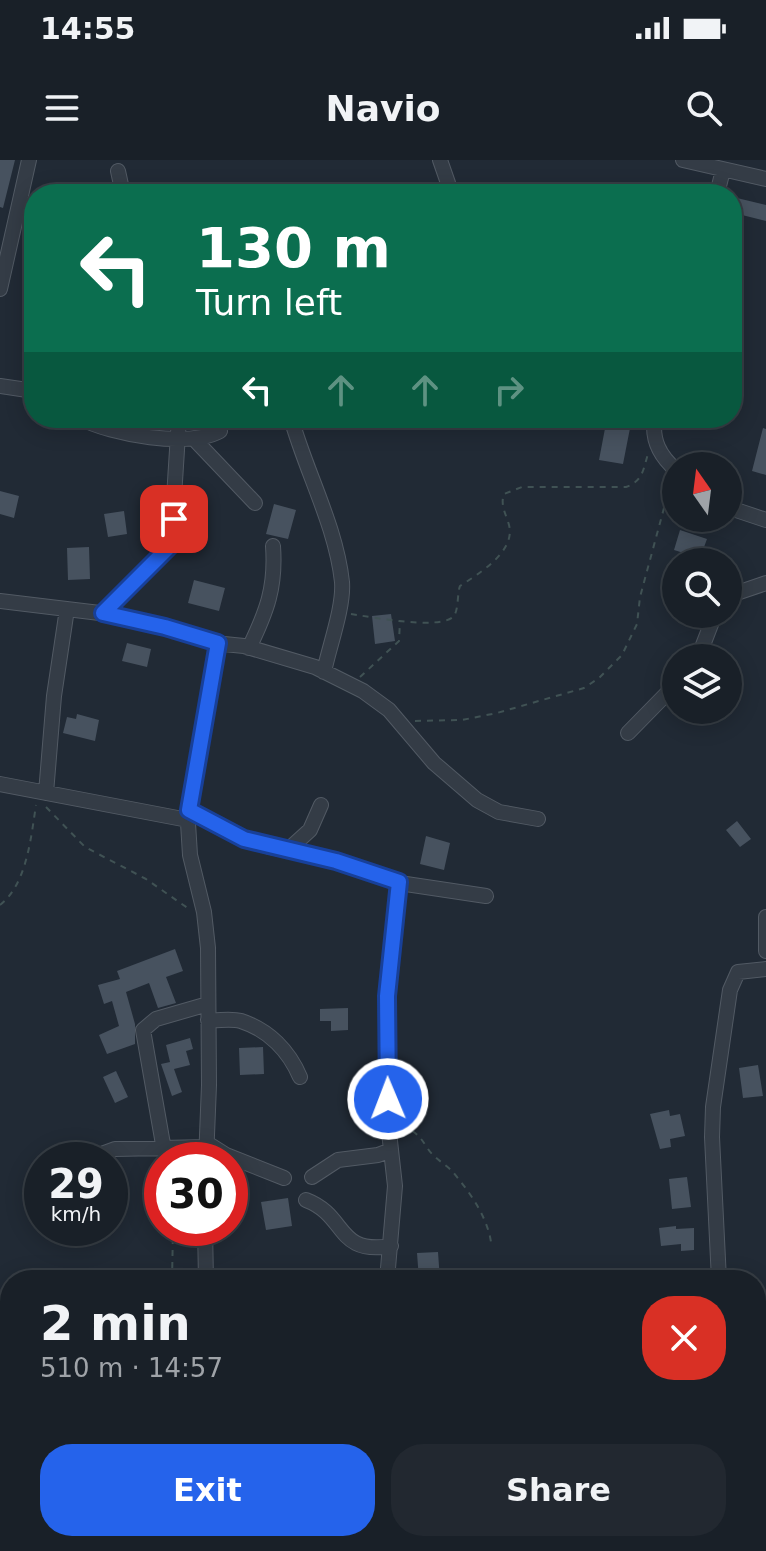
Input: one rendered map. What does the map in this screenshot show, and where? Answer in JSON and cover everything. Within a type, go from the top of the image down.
[{"type":"street","points":[[0,289],[29,160]]},
{"type":"street","points":[[440,160],[448,183]]},
{"type":"street","points":[[683,160],[766,179]]},
{"type":"street","points":[[720,184],[723,170]]},
{"type":"street","points":[[118,171],[121,184]]},
{"type":"street","points":[[0,386],[24,390]]},
{"type":"street","points":[[114,428],[175,440],[209,437],[220,431]]},
{"type":"street","points":[[103,613],[171,545],[177,428]]},
{"type":"street","points":[[294,428],[329,530],[342,583],[324,672]]},
{"type":"street","points":[[654,428],[656,444],[662,452]]},
{"type":"street","points":[[194,439],[255,503]]},
{"type":"street","points":[[742,512],[766,520]]},
{"type":"street","points":[[249,648],[271,595],[275,573],[273,546]]},
{"type":"street","points":[[742,591],[766,583]]},
{"type":"street","points":[[0,601],[103,613],[249,648],[324,672],[389,710],[444,773],[477,800],[499,812],[538,819]]},
{"type":"street","points":[[39,793],[67,609]]},
{"type":"street","points":[[207,1142],[205,920],[190,855],[189,815],[218,643]]},
{"type":"street","points":[[628,733],[662,698]]},
{"type":"street","points":[[0,784],[39,793],[189,815],[244,839],[336,861],[399,882],[486,896]]},
{"type":"street","points":[[288,850],[310,830],[321,805]]},
{"type":"street","points":[[388,1270],[395,1186],[388,1123],[387,996],[399,882]]},
{"type":"street","points":[[766,917],[766,951]]},
{"type":"street","points":[[719,1270],[712,1137],[727,1011],[733,978],[738,972],[751,968],[766,969]]},
{"type":"street","points":[[163,1142],[143,1030],[156,1019],[208,1004]]},
{"type":"street","points":[[208,1020],[241,1021],[268,1037],[286,1050],[300,1077]]},
{"type":"street","points":[[312,1177],[338,1160],[384,1154],[391,1150]]},
{"type":"street","points":[[248,1164],[284,1178]]},
{"type":"street","points":[[306,1200],[321,1207],[359,1247],[391,1246]]},
{"type":"street","points":[[205,1246],[206,1270]]},
{"type":"path","points":[[337,611],[410,623],[454,616],[460,586],[482,574],[496,560],[508,538],[510,530],[503,507],[504,494],[522,487],[626,487],[637,483],[653,434]]},
{"type":"path","points":[[398,721],[462,720],[497,713],[584,688],[599,678],[622,655],[637,624],[640,597],[662,514]]},
{"type":"path","points":[[350,685],[399,641],[400,621]]},
{"type":"path","points":[[0,905],[13,893],[20,878],[39,793]]},
{"type":"path","points":[[39,793],[85,847],[146,879],[205,920]]},
{"type":"path","points":[[388,1123],[412,1130],[424,1139],[428,1149],[453,1173],[482,1211],[489,1226],[491,1242]]},
{"type":"path","points":[[172,1270],[173,1246]]},
{"type":"building","points":[[0,160],[15,160],[3,208],[0,207]]},
{"type":"building","points":[[742,199],[766,205],[766,221],[742,215]]},
{"type":"building","points":[[605,428],[630,428],[623,464],[599,460]]},
{"type":"building","points":[[763,428],[766,429],[766,475],[752,471]]},
{"type":"building","points":[[0,491],[19,496],[14,518],[0,514]]},
{"type":"building","points":[[274,504],[296,510],[288,539],[266,534]]},
{"type":"building","points":[[124,511],[127,534],[108,537],[104,514]]},
{"type":"building","points":[[679,532],[707,539],[704,548],[675,548]]},
{"type":"building","points":[[89,547],[90,579],[68,580],[67,548]]},
{"type":"building","points":[[194,580],[225,588],[219,611],[188,603]]},
{"type":"building","points":[[391,614],[395,641],[375,644],[372,616]]},
{"type":"building","points":[[127,643],[151,649],[147,667],[122,661]]},
{"type":"building","points":[[77,714],[99,720],[95,741],[63,733],[67,717],[76,719]]},
{"type":"building","points":[[737,821],[751,839],[740,847],[726,830]]},
{"type":"building","points":[[426,836],[450,843],[444,870],[420,864]]},
{"type":"building","points":[[175,949],[183,971],[166,977],[176,1003],[158,1008],[149,983],[126,992],[135,1024],[135,1044],[107,1054],[99,1035],[119,1026],[112,1001],[104,1004],[98,985],[120,979],[117,971]]},
{"type":"building","points":[[348,1008],[348,1030],[331,1031],[331,1021],[320,1021],[320,1009]]},
{"type":"building","points":[[190,1038],[193,1049],[186,1051],[190,1065],[174,1069],[182,1092],[172,1096],[161,1064],[170,1062],[166,1045]]},
{"type":"building","points":[[263,1047],[264,1074],[240,1075],[239,1048]]},
{"type":"building","points":[[758,1065],[763,1096],[743,1098],[739,1068]]},
{"type":"building","points":[[116,1071],[128,1097],[115,1103],[103,1077]]},
{"type":"building","points":[[669,1110],[670,1116],[680,1114],[685,1136],[670,1139],[671,1147],[660,1149],[650,1114]]},
{"type":"building","points":[[687,1177],[691,1207],[672,1209],[669,1179]]},
{"type":"building","points":[[288,1198],[292,1226],[266,1230],[261,1202]]},
{"type":"building","points":[[676,1226],[676,1229],[694,1228],[694,1250],[681,1251],[681,1244],[661,1246],[659,1228]]},
{"type":"building","points":[[438,1252],[439,1270],[418,1270],[417,1253]]},
{"type":"route","points":[[174,519],[171,545],[103,613],[218,643],[189,810],[244,839],[336,861],[399,882],[387,996],[388,1099]]}]
